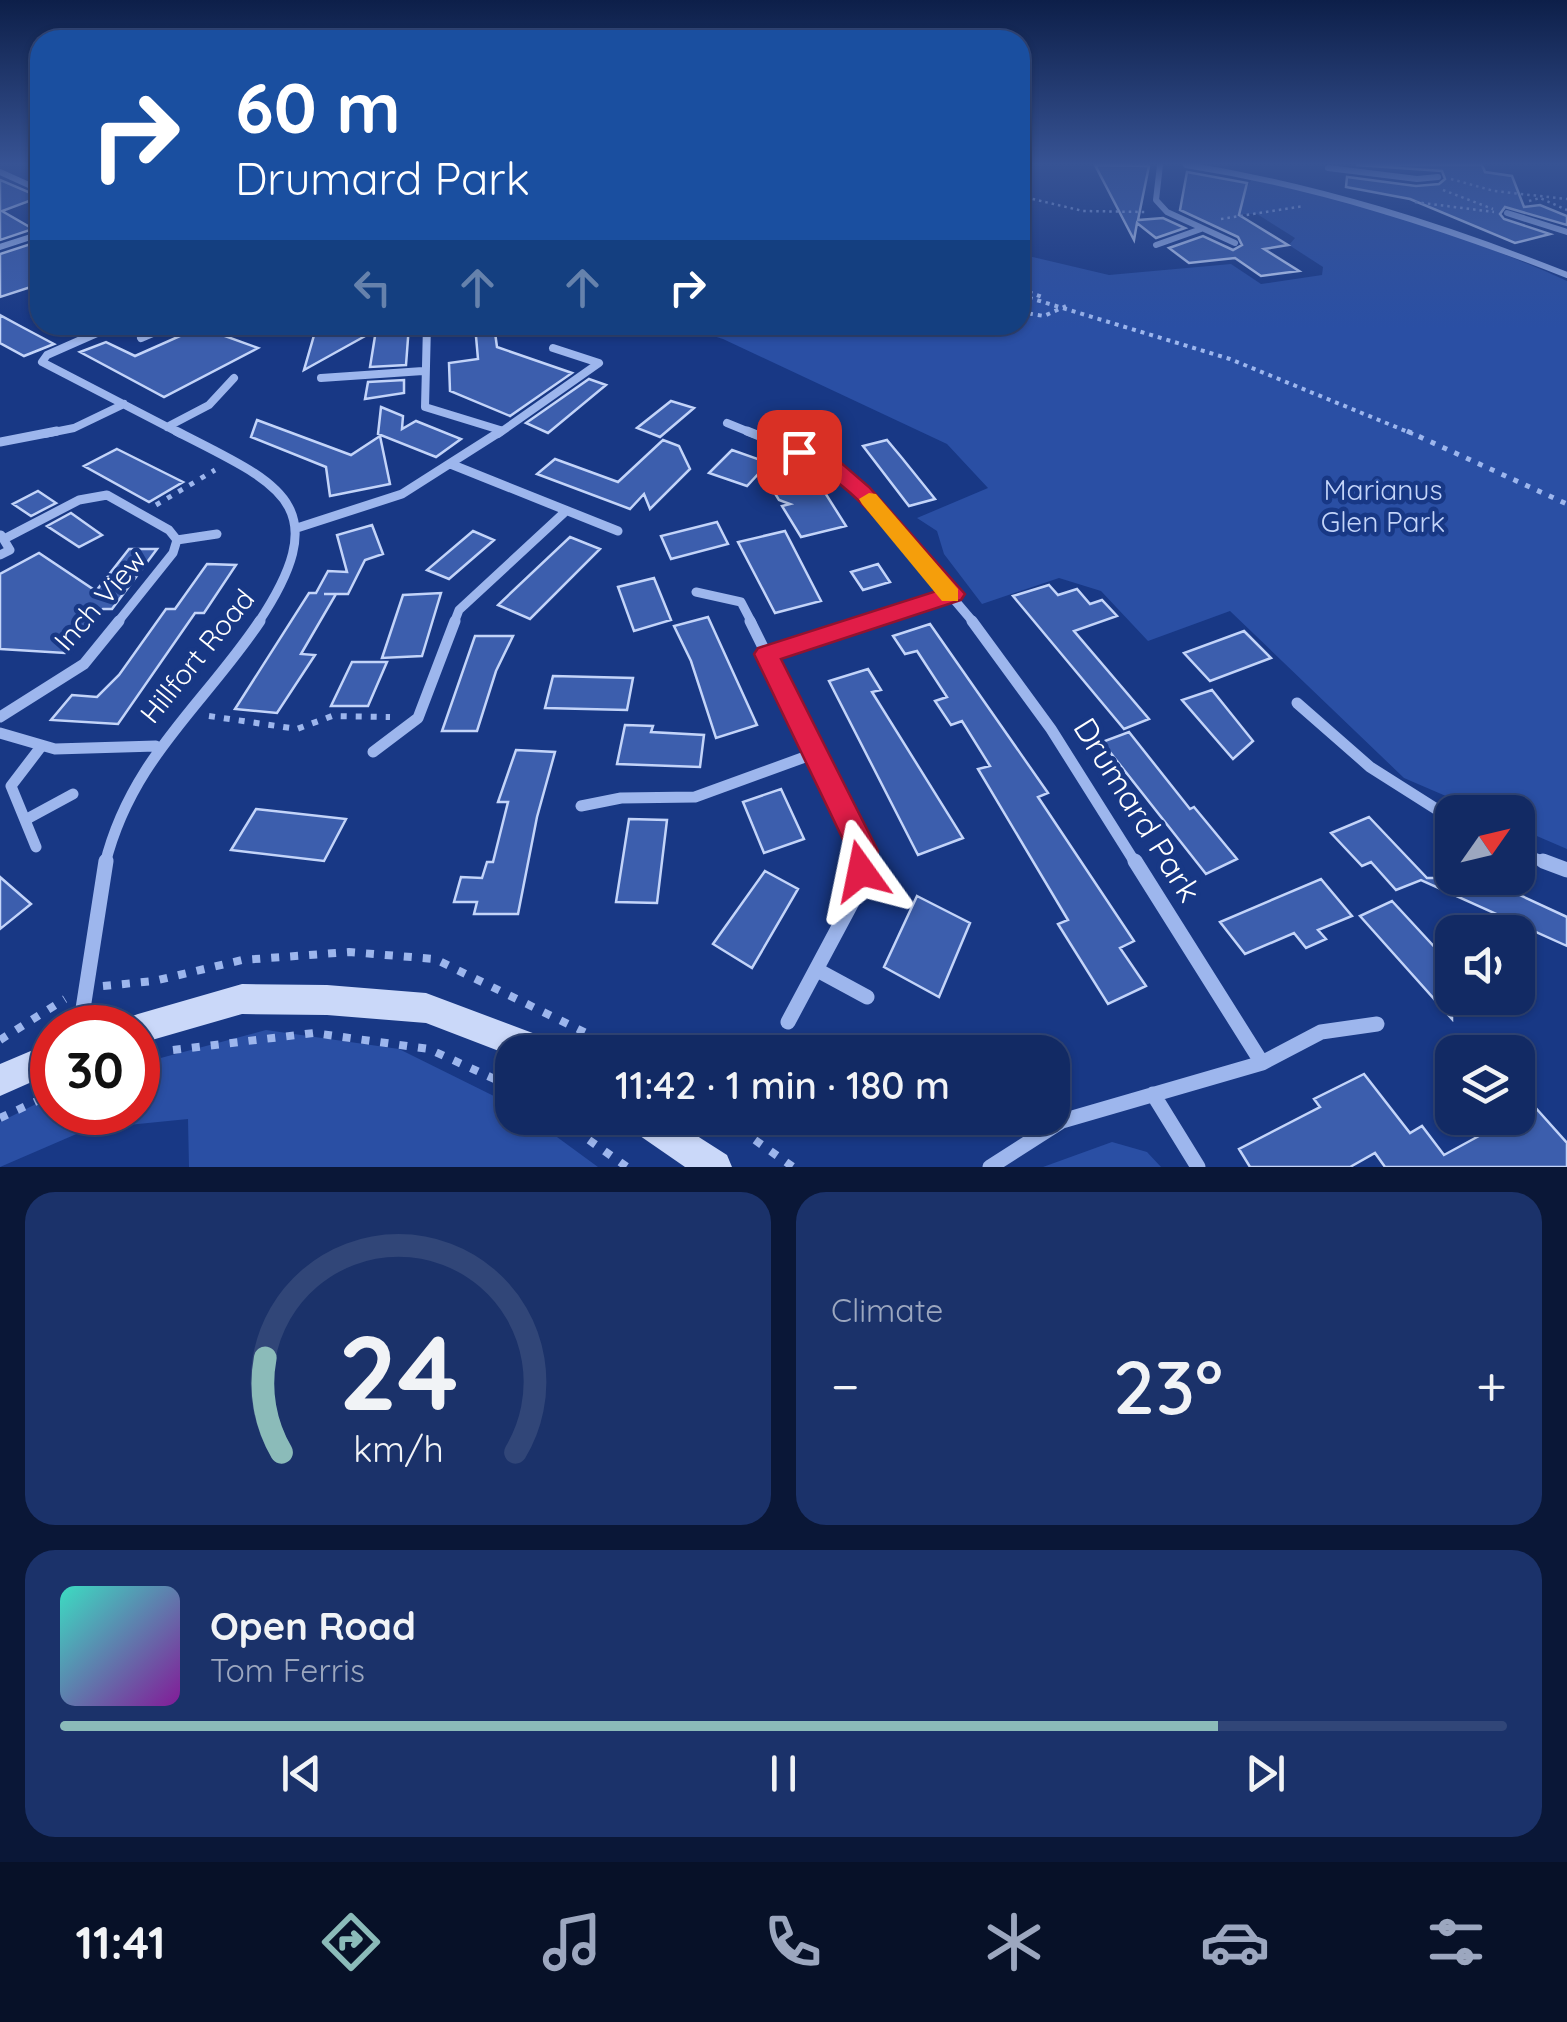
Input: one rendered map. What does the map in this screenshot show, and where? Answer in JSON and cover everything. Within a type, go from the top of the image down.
[{"type":"street","points":[[1182,219],[1236,244]]},
{"type":"street","points":[[1415,219],[1567,275]]},
{"type":"street","points":[[1527,219],[1567,232]]},
{"type":"street","points":[[1156,246],[1201,229]]},
{"type":"street","points":[[0,247],[30,237]]},
{"type":"street","points":[[92,335],[47,355],[42,362],[235,458],[269,479],[287,501],[297,528],[402,494],[453,465],[599,363],[553,348]]},
{"type":"street","points":[[141,338],[148,335]]},
{"type":"street","points":[[426,335],[425,407],[500,430]]},
{"type":"street","points":[[320,378],[423,371]]},
{"type":"street","points":[[166,427],[208,405],[234,378]]},
{"type":"street","points":[[0,442],[74,428],[124,404]]},
{"type":"street","name":"Drumard Park","points":[[727,423],[832,465],[862,491],[953,594],[1051,730],[1262,1063]]},
{"type":"street","points":[[453,465],[618,530]]},
{"type":"street","name":"Inch View","points":[[4,544],[79,500],[107,495],[142,513],[177,540],[217,534]]},
{"type":"street","points":[[373,752],[418,718],[459,610],[566,511]]},
{"type":"street","name":"Hillfort Road","points":[[84,1005],[110,852],[126,798],[156,746],[280,595],[296,553],[297,528]]},
{"type":"street","name":"Inch View","points":[[0,717],[84,664],[172,553],[177,540]]},
{"type":"street","points":[[696,592],[742,602],[864,851],[858,891],[788,1022]]},
{"type":"street","points":[[766,654],[953,594]]},
{"type":"street","points":[[1297,703],[1340,746],[1435,810]]},
{"type":"street","points":[[0,733],[40,748],[156,746]]},
{"type":"street","points":[[36,846],[11,786],[40,748]]},
{"type":"street","points":[[581,806],[621,798],[695,796],[816,753]]},
{"type":"street","points":[[25,820],[73,794]]},
{"type":"street","points":[[1535,858],[1567,870]]},
{"type":"street","points":[[818,971],[867,996]]},
{"type":"street","points":[[160,1023],[242,999],[327,1000],[426,1008],[497,1035]]},
{"type":"street","points":[[990,1167],[1062,1121],[1262,1063],[1322,1032],[1377,1024]]},
{"type":"street","points":[[0,1080],[30,1066]]},
{"type":"street","points":[[1153,1094],[1198,1167]]},
{"type":"street","points":[[666,1135],[714,1167]]},
{"type":"path","points":[[1201,229],[1224,219]]},
{"type":"path","points":[[1030,295],[1358,408],[1567,504]]},
{"type":"path","points":[[1030,314],[1044,316],[1066,306]]},
{"type":"path","points":[[142,513],[235,458]]},
{"type":"path","points":[[184,712],[297,729],[332,716],[418,718]]},
{"type":"path","points":[[160,1052],[314,1033],[429,1049],[495,1080]]},
{"type":"path","points":[[0,1118],[30,1104]]},
{"type":"path","points":[[582,1135],[627,1167]]},
{"type":"path","points":[[748,1135],[794,1167]]},
{"type":"green space","name":"Marianus Glen Park","points":[[1266,219],[1404,219],[1567,281],[1567,849],[1535,835],[1535,795],[1444,795],[1404,778],[1230,611],[1148,641],[1101,591],[1059,578],[982,604],[944,554],[937,531],[917,518],[988,488],[947,444],[710,335],[1030,335],[1030,256],[1109,275],[1231,264],[1261,284],[1322,275],[1323,267],[1289,245],[1295,238]]},
{"type":"green space","points":[[266,1030],[399,1049],[495,1097],[495,1135],[554,1135],[598,1167],[189,1167],[188,1119],[160,1122],[160,1058]]},
{"type":"green space","points":[[30,1107],[30,1135],[74,1135],[0,1167],[0,1122]]},
{"type":"green space","points":[[1112,1142],[1147,1152],[1161,1167],[1043,1167]]},
{"type":"building","points":[[0,219],[17,219],[30,227],[30,230],[0,240]]},
{"type":"building","points":[[1123,219],[1166,219],[1185,228],[1156,238],[1137,223],[1134,240]]},
{"type":"building","points":[[1200,219],[1246,219],[1288,245],[1264,249],[1299,271],[1261,276],[1235,258],[1189,263],[1169,248],[1203,236],[1233,250],[1242,245],[1238,237]]},
{"type":"building","points":[[1459,219],[1505,219],[1550,234],[1515,243]]},
{"type":"building","points":[[30,244],[30,287],[0,297],[0,254]]},
{"type":"building","points":[[0,315],[30,331],[30,335],[54,344],[24,356],[0,343]]},
{"type":"building","points":[[182,335],[222,335],[258,348],[164,397],[80,352],[106,342],[135,356]]},
{"type":"building","points":[[314,335],[367,335],[304,370]]},
{"type":"building","points":[[375,335],[408,335],[406,365],[370,367]]},
{"type":"building","points":[[476,335],[495,335],[497,347],[572,373],[510,416],[450,391],[449,363],[478,359]]},
{"type":"building","points":[[589,379],[606,385],[548,433],[526,423]]},
{"type":"building","points":[[404,380],[404,393],[365,399],[368,382]]},
{"type":"building","points":[[671,401],[694,408],[660,437],[637,428]]},
{"type":"building","points":[[381,407],[403,416],[402,429],[416,421],[461,439],[436,457],[378,434]]},
{"type":"building","points":[[257,420],[351,455],[380,436],[390,484],[330,496],[326,467],[251,437]]},
{"type":"building","points":[[663,440],[679,446],[690,469],[650,509],[644,494],[630,509],[537,474],[555,459],[618,482]]},
{"type":"building","points":[[887,440],[935,499],[909,506],[863,446]]},
{"type":"building","points":[[117,449],[183,482],[149,502],[84,466]]},
{"type":"building","points":[[732,450],[817,480],[846,526],[801,537],[782,506],[790,504],[779,500],[761,471],[747,486],[709,473]]},
{"type":"building","points":[[38,491],[56,503],[31,516],[13,504]]},
{"type":"building","points":[[71,513],[102,535],[79,547],[47,526]]},
{"type":"building","points":[[717,522],[728,544],[671,559],[661,536]]},
{"type":"building","points":[[372,525],[383,554],[365,560],[348,594],[336,594],[301,654],[315,655],[277,713],[235,709],[309,593],[316,593],[328,571],[347,572],[337,535]]},
{"type":"building","points":[[473,531],[494,540],[449,579],[427,570]]},
{"type":"building","points":[[785,531],[821,601],[775,613],[738,542]]},
{"type":"building","points":[[570,537],[600,549],[530,619],[498,605]]},
{"type":"building","points":[[129,549],[157,549],[112,609],[103,609],[65,653],[0,649],[0,574],[39,553],[96,591]]},
{"type":"building","points":[[207,564],[236,565],[204,613],[195,613],[118,724],[51,720],[72,695],[97,697],[119,675],[166,609],[175,609]]},
{"type":"building","points":[[878,564],[890,582],[863,590],[851,572]]},
{"type":"building","points":[[654,578],[671,620],[634,631],[618,587]]},
{"type":"building","points":[[1049,585],[1058,595],[1077,589],[1090,604],[1102,600],[1117,616],[1074,631],[1149,719],[1124,729],[1013,596]]},
{"type":"building","points":[[441,593],[422,656],[382,658],[403,595]]},
{"type":"building","points":[[708,617],[757,725],[716,738],[691,661],[674,626]]},
{"type":"building","points":[[930,624],[1048,793],[1038,797],[1134,941],[1120,948],[1146,986],[1108,1004],[1058,924],[1068,920],[978,769],[990,766],[962,721],[951,725],[935,701],[947,697],[917,651],[905,654],[893,636]]},
{"type":"building","points":[[1244,631],[1271,658],[1210,681],[1184,653]]},
{"type":"building","points":[[475,636],[513,636],[496,671],[477,731],[442,731]]},
{"type":"building","points":[[352,662],[387,662],[368,706],[331,706]]},
{"type":"building","points":[[868,669],[881,690],[872,692],[963,838],[918,855],[829,681]]},
{"type":"building","points":[[553,676],[633,678],[627,710],[545,708]]},
{"type":"building","points":[[1212,690],[1253,741],[1233,759],[1182,700]]},
{"type":"building","points":[[625,725],[653,726],[651,732],[704,735],[700,767],[617,764]]},
{"type":"building","points":[[1129,732],[1190,809],[1194,807],[1237,859],[1206,874],[1102,742]]},
{"type":"building","points":[[516,750],[555,752],[537,817],[518,914],[474,914],[477,902],[454,902],[461,877],[482,878],[487,862],[493,862],[508,802],[498,802]]},
{"type":"building","points":[[781,789],[804,839],[764,853],[743,802]]},
{"type":"building","points":[[256,809],[346,819],[324,861],[231,850]]},
{"type":"building","points":[[1369,817],[1427,878],[1435,878],[1435,886],[1421,880],[1396,890],[1371,862],[1362,866],[1331,833]]},
{"type":"building","points":[[629,819],[667,820],[657,903],[616,902]]},
{"type":"building","points":[[765,871],[798,889],[752,968],[713,944]]},
{"type":"building","points":[[0,877],[31,904],[0,929]]},
{"type":"building","points":[[1321,879],[1352,916],[1318,930],[1326,939],[1306,948],[1294,933],[1245,954],[1220,922]]},
{"type":"building","points":[[1454,895],[1520,895],[1567,917],[1567,946],[1535,932],[1535,915],[1498,915]]},
{"type":"building","points":[[917,896],[970,923],[939,997],[884,967]]},
{"type":"building","points":[[1392,901],[1435,948],[1435,1000],[1360,916]]},
{"type":"building","points":[[1364,1074],[1410,1133],[1422,1126],[1444,1155],[1481,1135],[1535,1135],[1535,1107],[1567,1143],[1567,1167],[1385,1167],[1375,1153],[1350,1167],[1250,1167],[1239,1149],[1320,1107],[1314,1099]]},
{"type":"slow traffic","points":[[869,499],[953,594],[950,595]]},
{"type":"route","points":[[799,452],[832,465],[862,491],[953,594],[766,654],[864,851],[861,871]]}]
